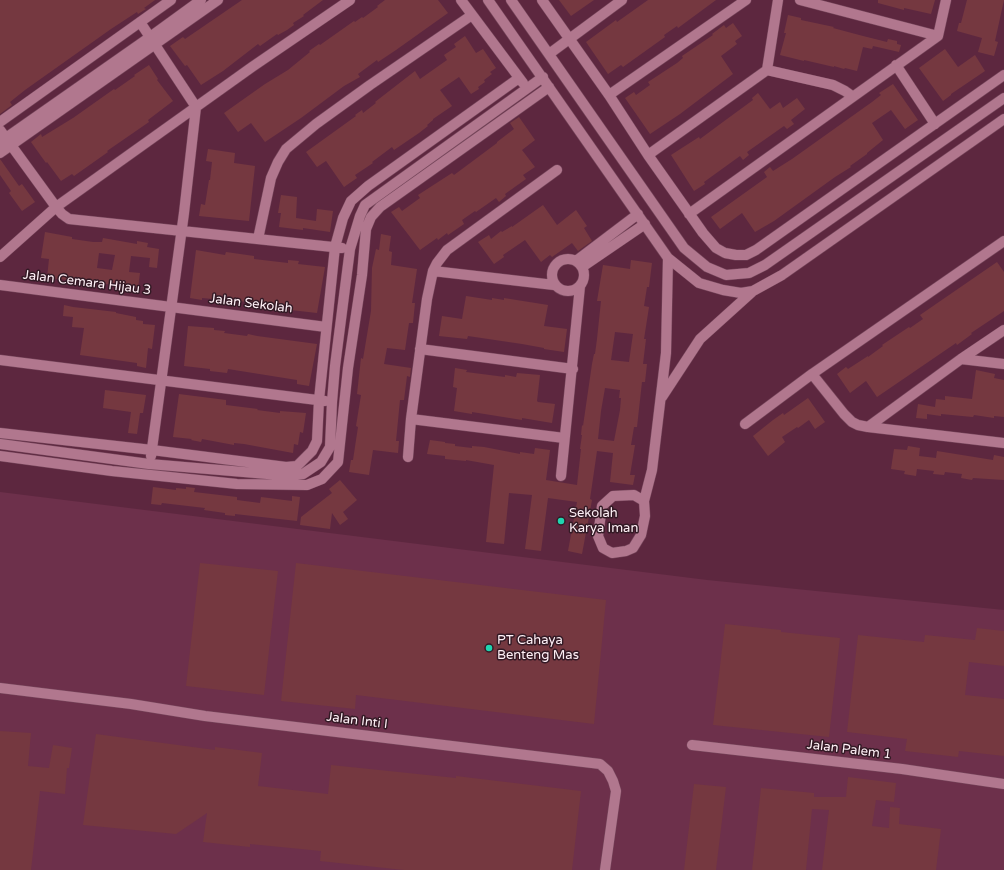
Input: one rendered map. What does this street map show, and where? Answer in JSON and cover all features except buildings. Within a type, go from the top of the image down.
[{"type":"street","points":[[0,122],[171,0]]},
{"type":"street","points":[[153,41],[201,0]]},
{"type":"street","points":[[0,153],[5,138],[218,0]]},
{"type":"street","points":[[0,257],[56,207],[350,0]]},
{"type":"street","points":[[461,0],[530,94]]},
{"type":"street","points":[[488,0],[668,258],[699,283],[733,293],[753,291]]},
{"type":"street","points":[[512,0],[684,248],[707,267],[726,275],[749,273],[765,266],[1004,98]]},
{"type":"street","points":[[542,0],[609,95],[689,214],[716,248],[725,253],[746,255],[756,250],[1004,76]]},
{"type":"street","points":[[549,54],[622,0]]},
{"type":"street","points":[[609,95],[746,0]]},
{"type":"street","points":[[648,155],[767,70],[778,0]]},
{"type":"street","points":[[800,0],[938,36]]},
{"type":"street","points":[[689,214],[852,96],[938,36],[946,0]]},
{"type":"street","points":[[258,239],[271,178],[286,149],[316,124],[370,85],[472,15]]},
{"type":"street","points":[[140,22],[196,107],[182,230],[150,464]]},
{"type":"street","points":[[896,65],[935,124]]},
{"type":"street","points":[[767,70],[833,85],[852,96]]},
{"type":"street","points":[[0,433],[286,467],[297,466],[312,451],[317,441],[319,400],[335,247],[343,218],[351,201],[363,190],[519,78]]},
{"type":"street","points":[[0,456],[69,464],[112,471],[237,484],[307,485],[322,479],[338,462],[348,368],[362,275],[366,230],[371,217],[378,209],[465,146],[530,94],[543,78]]},
{"type":"street","points":[[0,444],[150,464],[291,476],[303,474],[321,462],[330,447],[335,366],[350,249],[365,205],[460,137],[530,94],[549,86]]},
{"type":"street","points":[[661,399],[700,340],[753,291],[782,275],[1004,119]]},
{"type":"street","points":[[963,128],[972,141]]},
{"type":"street","points":[[589,143],[604,133]]},
{"type":"street","points":[[460,137],[465,146]]},
{"type":"street","points":[[5,138],[56,207],[69,219],[335,247],[364,253]]},
{"type":"street","points":[[408,457],[411,419],[420,350],[427,300],[433,271],[447,250],[557,170]]},
{"type":"street","points":[[902,171],[912,184]]},
{"type":"street","points":[[386,174],[394,184]]},
{"type":"street","points":[[579,264],[638,214]]},
{"type":"street","points":[[579,264],[645,224]]},
{"type":"street","points":[[745,424],[812,374],[1004,241]]},
{"type":"street","points":[[756,250],[765,266]]},
{"type":"street","points":[[644,501],[634,495],[613,496],[602,506],[598,536],[603,548],[612,553],[619,553],[633,548],[641,535],[645,516],[644,501],[652,470],[666,353],[668,258]]},
{"type":"street","points":[[554,285],[552,271],[556,264],[562,260],[569,259],[579,264],[584,277],[580,286],[573,369],[564,438],[561,476]]},
{"type":"street","points":[[433,271],[554,285],[560,290],[567,292],[580,286]]},
{"type":"street","name":"Jalan Cemara Hijau 3","points":[[0,284],[172,307]]},
{"type":"street","name":"Jalan Sekolah","points":[[172,307],[326,327]]},
{"type":"street","points":[[868,427],[961,359],[1004,330]]},
{"type":"street","points":[[420,350],[573,369]]},
{"type":"street","points":[[961,359],[1004,364]]},
{"type":"street","points":[[0,360],[332,402]]},
{"type":"street","points":[[335,366],[348,368]]},
{"type":"street","points":[[812,374],[852,422],[868,427],[1004,443]]},
{"type":"street","points":[[411,419],[564,438]]},
{"type":"street","points":[[69,464],[71,453]]},
{"type":"street","points":[[237,484],[239,472]]},
{"type":"street","name":"Jalan Inti I","points":[[0,688],[205,716],[600,764],[608,771],[616,791],[605,870]]},
{"type":"street","name":"Jalan Palem 1","points":[[692,745],[902,769],[1004,784]]},
{"type":"shaded area","points":[[0,492],[707,580],[1004,610],[1004,870],[0,870]]},
{"type":"place","name":"Sekolah Karya Iman","points":[[561,521]]},
{"type":"place","name":"PT Cahaya Benteng Mas","points":[[489,648]]}]
